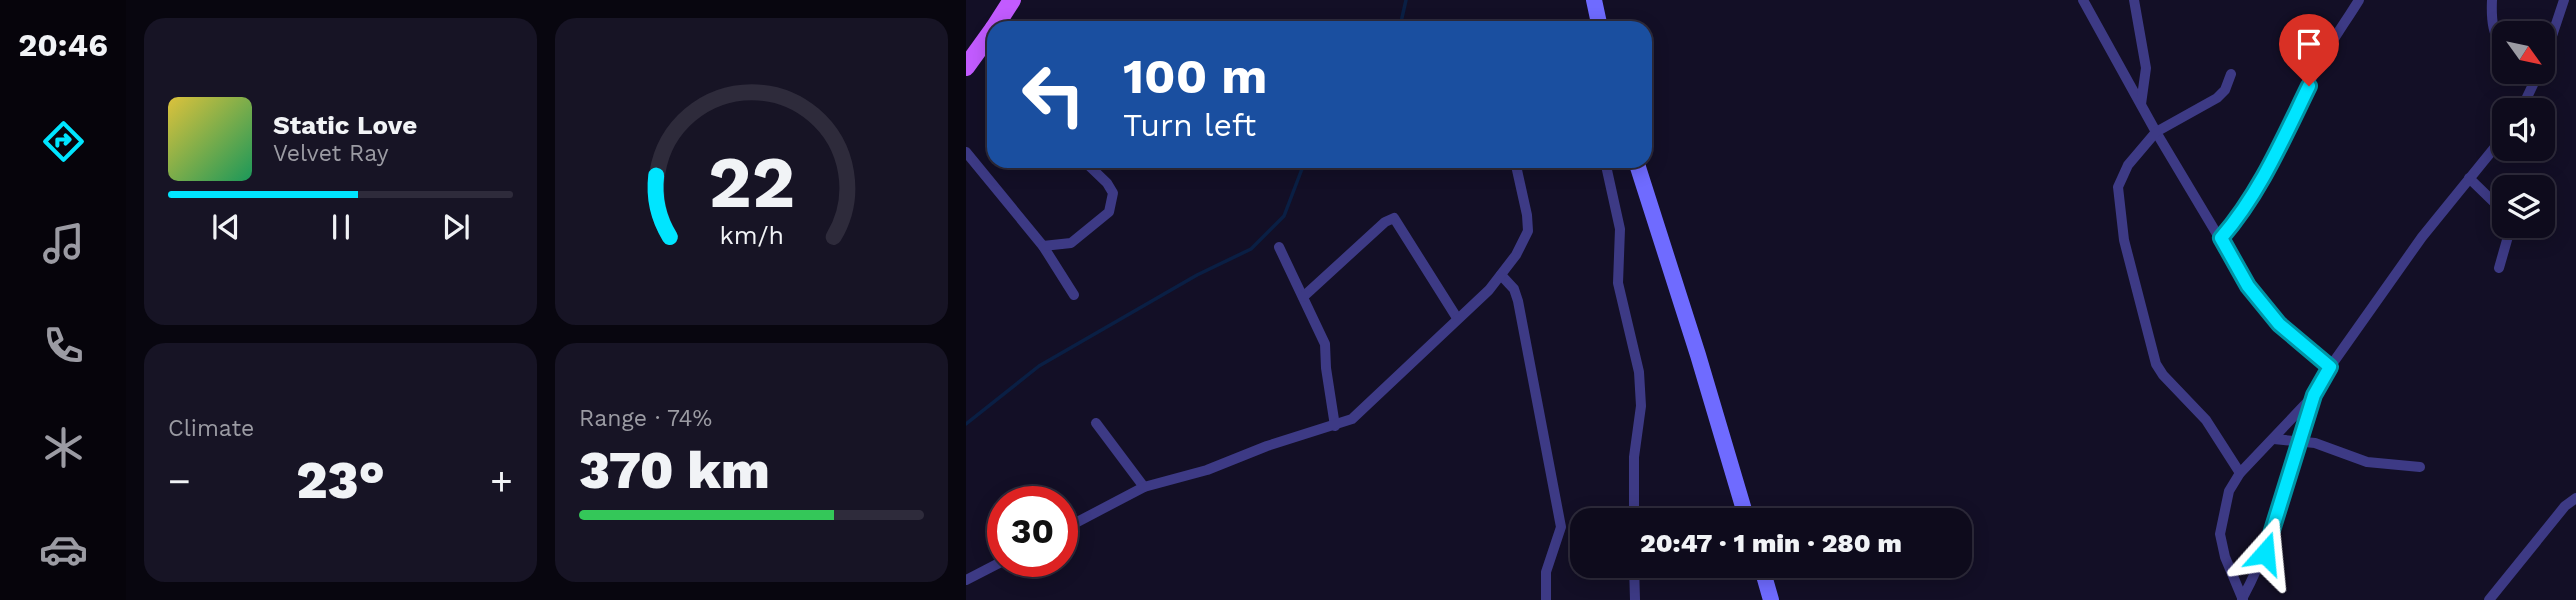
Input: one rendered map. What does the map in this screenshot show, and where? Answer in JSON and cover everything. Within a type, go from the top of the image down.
[{"type":"main road","points":[[998,21],[1012,0]]},
{"type":"main road","points":[[966,66],[987,38]]},
{"type":"street","points":[[1594,0],[1598,21]]},
{"type":"street","points":[[2083,0],[2156,132],[2248,286],[2279,324],[2330,367]]},
{"type":"street","points":[[2134,0],[2146,68],[2141,105]]},
{"type":"street","points":[[2221,238],[2241,215],[2262,181],[2320,64],[2359,0]]},
{"type":"street","points":[[2492,0],[2492,24]]},
{"type":"street","points":[[2555,25],[2564,0]]},
{"type":"street","points":[[2231,74],[2225,90],[2217,98],[2156,132],[2128,165],[2118,187],[2124,240],[2157,364],[2163,375],[2206,420],[2240,473]]},
{"type":"street","points":[[2242,599],[2256,574],[2273,530],[2282,493],[2314,395],[2330,367],[2422,237],[2492,150]]},
{"type":"street","points":[[966,152],[1043,246],[1074,295]]},
{"type":"street","points":[[1043,246],[1071,243],[1109,212],[1113,193],[1091,168]]},
{"type":"street","points":[[1078,522],[1144,487],[1207,470],[1267,446],[1335,426],[1352,419],[1367,407],[1502,275],[1528,231],[1517,168]]},
{"type":"street","points":[[1607,168],[1620,229],[1618,283],[1639,372],[1642,406],[1634,457],[1634,508]]},
{"type":"street","points":[[1638,168],[1743,508]]},
{"type":"street","points":[[2469,178],[2492,200]]},
{"type":"street","points":[[1303,297],[1385,222],[1394,218],[1457,318]]},
{"type":"street","points":[[2499,268],[2508,238]]},
{"type":"street","points":[[1279,247],[1325,344],[1335,426]]},
{"type":"street","points":[[1502,275],[1514,289],[1518,301],[1561,527],[1546,572],[1546,600]]},
{"type":"street","points":[[2242,599],[2225,557],[2220,534],[2228,491],[2240,473],[2314,395]]},
{"type":"street","points":[[1096,422],[1144,487]]},
{"type":"street","points":[[2274,439],[2334,448],[2367,462],[2420,467]]},
{"type":"street","points":[[2489,600],[2565,506],[2576,498]]},
{"type":"street","points":[[966,580],[987,569]]},
{"type":"street","points":[[1634,578],[1635,600]]},
{"type":"street","points":[[1765,578],[1771,600]]},
{"type":"waterway","points":[[1401,21],[1406,0]]},
{"type":"waterway","points":[[966,424],[1039,366],[1197,275],[1251,249],[1284,216],[1302,168]]},
{"type":"route","points":[[2265,553],[2314,395],[2330,367],[2279,324],[2248,286],[2221,238],[2241,215],[2262,181],[2309,86]]}]
